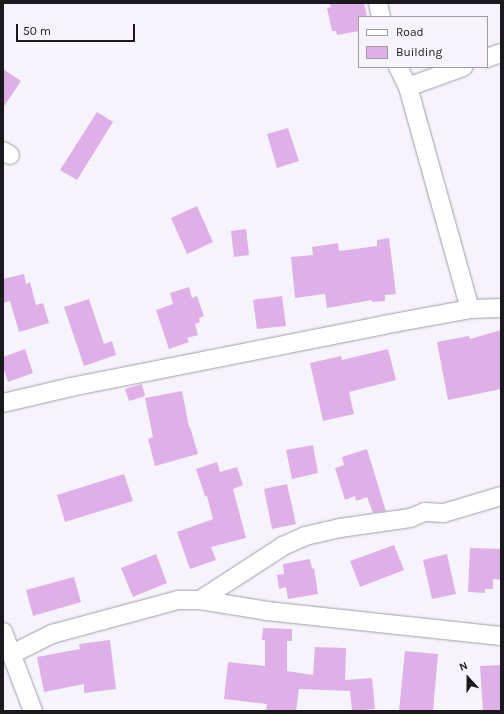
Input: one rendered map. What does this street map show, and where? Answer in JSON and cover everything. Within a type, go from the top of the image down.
[{"type":"street","points":[[378,3],[381,16]]},
{"type":"street","points":[[488,58],[501,53]]},
{"type":"street","points":[[398,68],[408,87],[470,309]]},
{"type":"street","points":[[408,87],[460,68]]},
{"type":"street","points":[[3,403],[71,387],[383,325],[470,309],[501,308]]},
{"type":"street","points":[[200,600],[283,546],[305,536],[340,528],[410,518],[425,512],[444,513],[501,496]]},
{"type":"street","points":[[12,654],[52,634],[178,600],[200,600],[267,611],[501,636]]},
{"type":"street","points":[[3,632],[33,711]]},
{"type":"building","points":[[329,3],[364,3],[367,16],[358,16],[358,31],[337,35],[336,31],[332,31],[327,8],[331,7]]},
{"type":"building","points":[[3,69],[21,81],[3,108]]},
{"type":"building","points":[[97,112],[113,122],[77,180],[60,170]]},
{"type":"building","points":[[288,128],[299,161],[277,168],[267,134]]},
{"type":"building","points":[[197,206],[213,242],[187,254],[171,218]]},
{"type":"building","points":[[246,229],[249,255],[234,257],[231,231]]},
{"type":"building","points":[[389,238],[396,294],[385,295],[385,301],[372,302],[372,300],[327,308],[325,294],[295,298],[291,257],[313,255],[312,247],[338,243],[339,251],[377,246],[377,240]]},
{"type":"building","points":[[24,274],[26,284],[30,282],[36,305],[43,303],[49,323],[19,332],[10,301],[3,303],[3,279]]},
{"type":"building","points":[[189,287],[192,298],[197,296],[204,316],[199,318],[200,322],[195,324],[198,335],[187,338],[189,342],[169,349],[156,310],[173,304],[170,293]]},
{"type":"building","points":[[282,296],[286,326],[257,329],[253,300]]},
{"type":"building","points":[[89,299],[104,344],[112,341],[116,355],[84,366],[64,307]]},
{"type":"building","points":[[501,330],[501,389],[448,400],[437,342],[469,336],[470,339]]},
{"type":"building","points":[[25,349],[33,373],[8,382],[3,367],[3,357]]},
{"type":"building","points":[[388,349],[396,380],[349,392],[354,414],[323,421],[310,363],[341,356],[342,360]]},
{"type":"building","points":[[142,384],[145,396],[129,401],[125,389]]},
{"type":"building","points":[[182,391],[189,427],[198,454],[155,466],[148,439],[153,437],[145,398]]},
{"type":"building","points":[[313,445],[318,473],[292,479],[286,450]]},
{"type":"building","points":[[367,449],[386,511],[373,513],[367,497],[356,501],[355,496],[345,500],[335,468],[344,465],[342,457]]},
{"type":"building","points":[[217,462],[220,472],[237,467],[243,485],[233,489],[246,538],[211,547],[216,560],[190,569],[177,532],[213,519],[207,496],[205,496],[196,469]]},
{"type":"building","points":[[124,474],[133,501],[65,522],[57,495]]},
{"type":"building","points":[[287,484],[296,524],[272,529],[264,489]]},
{"type":"building","points":[[394,545],[404,570],[360,587],[350,561]]},
{"type":"building","points":[[470,548],[501,549],[501,580],[493,579],[493,589],[485,589],[485,593],[468,592]]},
{"type":"building","points":[[156,554],[167,583],[133,597],[121,568]]},
{"type":"building","points":[[447,554],[456,594],[432,599],[423,560]]},
{"type":"building","points":[[310,559],[312,569],[314,568],[318,594],[288,599],[286,587],[279,589],[277,575],[284,574],[283,564]]},
{"type":"building","points":[[74,577],[81,602],[33,616],[26,590]]},
{"type":"building","points":[[263,628],[292,629],[292,641],[287,641],[287,671],[313,675],[315,647],[346,648],[345,680],[372,678],[375,709],[352,711],[350,691],[299,689],[296,711],[266,711],[267,704],[224,699],[228,662],[265,666],[265,640],[262,640]]},
{"type":"building","points":[[110,640],[116,689],[84,693],[84,684],[44,692],[37,657],[80,649],[79,644]]},
{"type":"building","points":[[405,651],[438,654],[433,711],[399,711]]},
{"type":"building","points":[[501,665],[501,711],[483,711],[480,666]]}]
